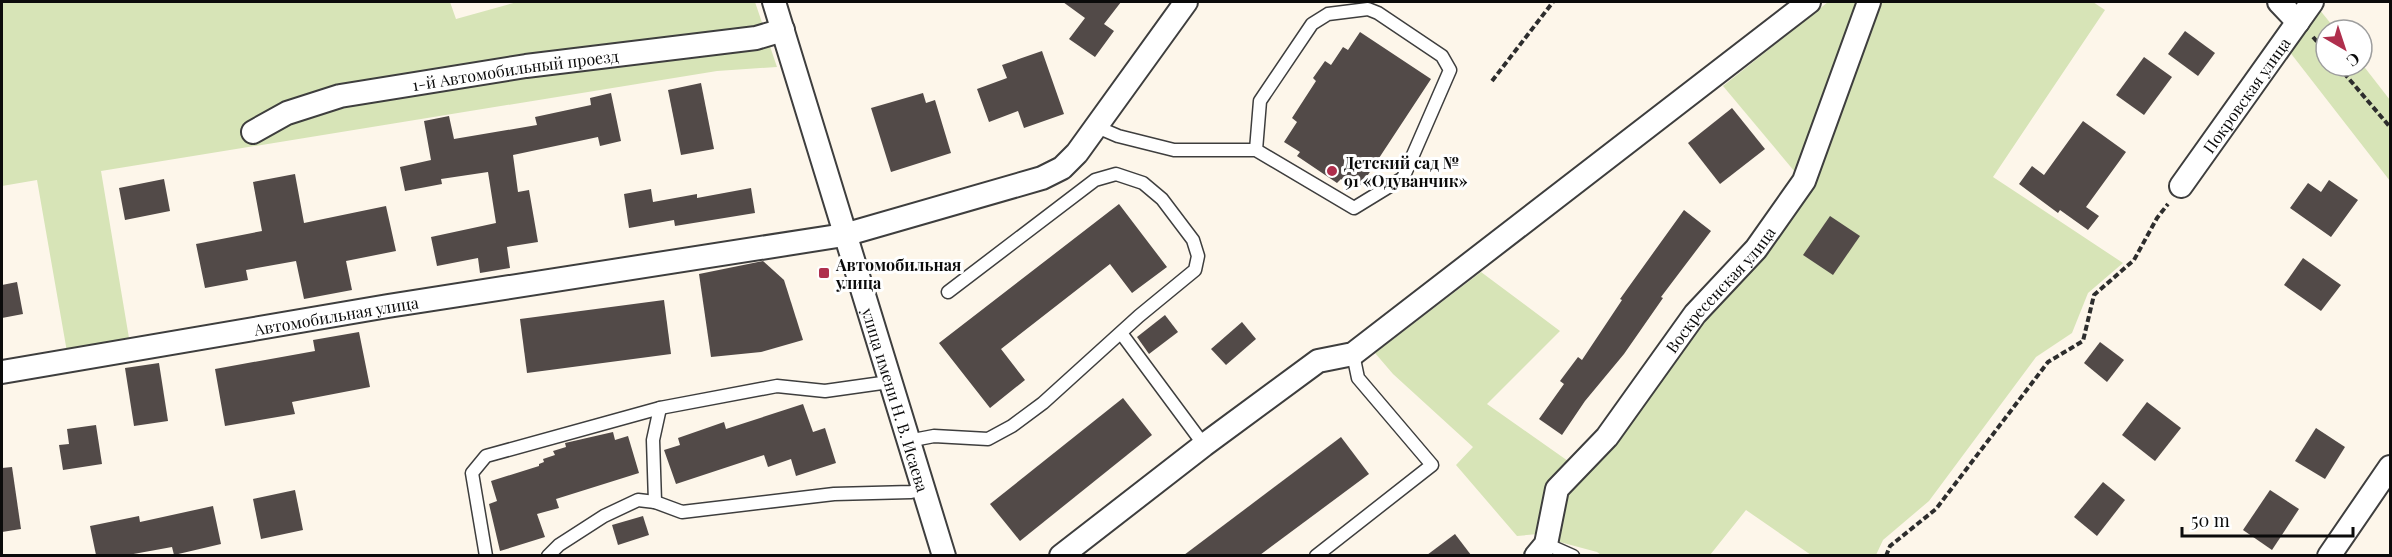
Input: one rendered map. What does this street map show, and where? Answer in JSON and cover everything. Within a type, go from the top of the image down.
[{"type":"street","name":"улица имени Н. В. Исаева","points":[[774,2],[944,555]]},
{"type":"street","name":"Автомобильная улица","points":[[2,372],[400,304],[844,235],[1042,178],[1062,168],[1077,153],[1186,2]]},
{"type":"street","points":[[1061,555],[1318,361],[1353,354],[1809,2]]},
{"type":"street","name":"Воскресенская улица","points":[[1541,550],[1557,489],[1608,437],[1695,314],[1756,249],[1804,181],[1869,2]]},
{"type":"street","points":[[2279,2],[2298,22]]},
{"type":"street","name":"Покровская улица","points":[[2181,186],[2312,2]]},
{"type":"street","name":"1-й Автомобильный проезд","points":[[253,132],[287,113],[340,96],[526,66],[756,38],[783,30]]},
{"type":"street","points":[[2329,555],[2391,467]]},
{"type":"lane","points":[[1097,127],[1118,136],[1174,150],[1256,150],[1354,208],[1403,178],[1450,70],[1442,56],[1378,13],[1368,9],[1329,14],[1312,24],[1260,101],[1256,150]]},
{"type":"lane","points":[[908,441],[934,436],[988,439],[1012,426],[1043,403],[1195,270],[1198,256],[1193,240],[1162,199],[1143,183],[1116,174],[1095,180],[948,292]]},
{"type":"lane","points":[[1121,333],[1204,445]]},
{"type":"lane","points":[[1316,555],[1432,465],[1358,378],[1353,354]]},
{"type":"lane","points":[[486,555],[472,473],[486,456],[660,408],[777,386],[825,391],[889,382]]},
{"type":"lane","points":[[655,502],[653,440],[660,408]]},
{"type":"lane","points":[[548,555],[559,545],[604,516],[638,500],[655,502],[682,512],[834,494],[910,492],[923,489]]},
{"type":"lane","points":[[1541,550],[1573,555]]},
{"type":"path","points":[[1492,81],[1553,2]]},
{"type":"path","points":[[2348,78],[2391,127]]},
{"type":"path","points":[[1886,555],[1890,546],[1936,509],[2048,362],[2083,341],[2094,295],[2134,260],[2157,218],[2181,186]]},
{"type":"green space","points":[[2,2],[450,2],[456,19],[517,2],[755,2],[777,67],[717,71],[101,171],[130,344],[67,352],[37,180],[2,186]]},
{"type":"green space","points":[[1828,2],[1859,2],[1805,152],[1795,172],[1723,86]]},
{"type":"green space","points":[[1880,2],[2093,2],[2105,10],[1993,177],[2123,263],[2088,293],[2072,333],[2036,357],[1929,501],[1883,540],[1876,555],[1811,555],[1746,510],[1710,555],[1601,555],[1556,541],[1567,497],[1616,442],[1704,323],[1761,256]]},
{"type":"green space","points":[[2319,9],[2326,18],[2314,18],[2314,78],[2373,78],[2390,100],[2390,181],[2289,51]]},
{"type":"green space","points":[[1481,272],[1560,331],[1487,404],[1568,461],[1545,486],[1538,534],[1517,536],[1456,465],[1473,447],[1393,374],[1375,353]]},
{"type":"building","points":[[1063,2],[1121,2],[1104,24],[1114,31],[1095,57],[1069,39],[1085,18]]},
{"type":"building","points":[[2185,31],[2215,53],[2198,76],[2168,54]]},
{"type":"building","points":[[1360,32],[1431,79],[1358,190],[1341,179],[1337,183],[1297,156],[1300,152],[1284,142],[1297,122],[1292,118],[1316,81],[1313,78],[1325,61],[1331,65],[1343,47],[1348,50]]},
{"type":"building","points":[[1042,51],[1064,114],[1024,128],[1018,111],[989,122],[977,89],[1007,78],[1002,65]]},
{"type":"building","points":[[2144,57],[2172,77],[2144,115],[2116,95]]},
{"type":"building","points":[[701,83],[714,149],[681,155],[668,90]]},
{"type":"building","points":[[611,93],[621,141],[600,146],[598,137],[513,155],[518,192],[529,190],[538,242],[507,247],[510,268],[480,273],[478,258],[437,266],[431,237],[496,223],[488,172],[441,179],[442,184],[405,191],[400,167],[431,160],[424,121],[449,116],[454,139],[537,125],[535,117],[591,105],[590,98]]},
{"type":"building","points":[[923,93],[926,103],[935,100],[951,153],[891,172],[871,108]]},
{"type":"building","points":[[1732,108],[1765,149],[1720,184],[1688,143]]},
{"type":"building","points":[[2083,121],[2126,152],[2086,207],[2099,216],[2088,230],[2060,210],[2058,213],[2019,184],[2032,166],[2044,175]]},
{"type":"building","points":[[295,174],[304,223],[386,206],[396,251],[346,261],[352,290],[304,299],[296,261],[246,270],[248,280],[205,288],[196,244],[262,231],[253,182]]},
{"type":"building","points":[[164,179],[170,211],[125,220],[119,188]]},
{"type":"building","points":[[2329,180],[2358,200],[2331,237],[2290,208],[2308,183],[2321,192]]},
{"type":"building","points":[[751,188],[755,213],[675,226],[674,220],[629,228],[624,194],[651,189],[653,202],[697,194],[697,198]]},
{"type":"building","points":[[1119,204],[1167,267],[1132,293],[1110,264],[1001,349],[1025,380],[990,408],[939,343]]},
{"type":"building","points":[[1684,210],[1711,231],[1661,297],[1663,298],[1624,354],[1585,401],[1562,435],[1539,419],[1564,384],[1560,381],[1578,357],[1582,360],[1622,300],[1620,299]]},
{"type":"building","points":[[1830,216],[1860,236],[1833,275],[1803,255]]},
{"type":"building","points":[[2303,258],[2341,285],[2321,311],[2284,285]]},
{"type":"building","points":[[763,261],[784,280],[803,340],[761,352],[711,357],[699,274]]},
{"type":"building","points":[[17,282],[23,314],[2,318],[2,285]]},
{"type":"building","points":[[664,300],[671,354],[527,373],[520,319]]},
{"type":"building","points":[[1165,315],[1178,332],[1149,354],[1137,337]]},
{"type":"building","points":[[1242,322],[1256,339],[1226,365],[1211,349]]},
{"type":"building","points":[[359,332],[370,387],[292,402],[295,414],[225,426],[215,369],[315,351],[313,340]]},
{"type":"building","points":[[2100,342],[2124,360],[2107,382],[2084,363]]},
{"type":"building","points":[[159,363],[168,421],[134,426],[125,368]]},
{"type":"building","points":[[1123,398],[1152,435],[1020,541],[990,504]]},
{"type":"building","points":[[2147,402],[2181,428],[2155,461],[2122,435]]},
{"type":"building","points":[[803,404],[813,432],[825,428],[836,463],[796,476],[791,459],[768,467],[764,455],[676,484],[664,450],[680,445],[678,438],[724,422],[726,429]]},
{"type":"building","points":[[96,425],[102,464],[63,470],[59,445],[69,444],[67,429]]},
{"type":"building","points":[[2316,428],[2345,447],[2325,479],[2295,461]]},
{"type":"building","points":[[613,432],[615,440],[628,436],[639,473],[556,499],[559,508],[537,514],[545,537],[500,551],[489,504],[497,501],[491,481],[539,466],[544,462],[543,459],[555,455],[553,451],[566,447],[565,443]]},
{"type":"building","points":[[1341,437],[1369,474],[1260,555],[1184,555]]},
{"type":"building","points":[[12,467],[21,529],[2,532],[2,468]]},
{"type":"building","points":[[2103,482],[2125,500],[2097,536],[2074,517]]},
{"type":"building","points":[[295,490],[303,530],[261,539],[253,499]]},
{"type":"building","points":[[2270,490],[2299,509],[2272,550],[2243,530]]},
{"type":"building","points":[[213,506],[221,544],[174,555],[172,547],[128,555],[96,555],[90,526],[139,516],[140,522]]},
{"type":"building","points":[[643,516],[649,535],[618,545],[612,525]]},
{"type":"building","points":[[1455,534],[1471,555],[1427,555]]},
{"type":"place","name":"Детский сад № 91 «Одуванчик»","points":[[1332,171]]},
{"type":"place","name":"Автомобильная улица","points":[[824,273]]}]
